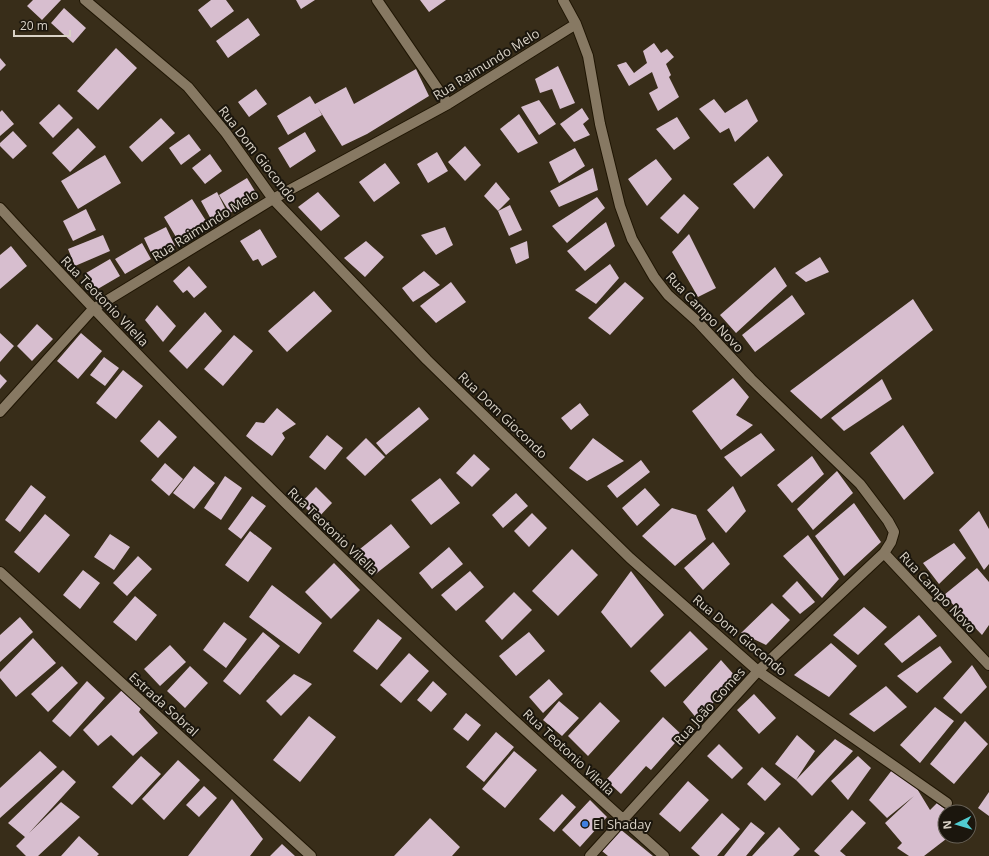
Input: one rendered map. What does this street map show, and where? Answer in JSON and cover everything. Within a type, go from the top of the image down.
[{"type":"street","name":"Rua Dom Giocondo","points":[[85,0],[188,87],[226,133],[274,199],[456,387],[630,558],[758,671],[947,802]]},
{"type":"street","points":[[377,0],[448,104]]},
{"type":"street","name":"Rua Campo Novo","points":[[563,0],[576,24],[588,56],[600,124],[620,206],[632,239],[654,277],[668,295],[698,322],[751,379],[860,484],[877,506]]},
{"type":"street","name":"Rua Raimundo Melo","points":[[0,412],[93,309],[274,199],[448,104],[576,24]]},
{"type":"street","name":"Rua Teotonio Vilella","points":[[0,208],[93,309],[272,491],[425,638],[664,856]]},
{"type":"street","name":"Rua João Gomes","points":[[590,856],[758,671],[884,553],[891,542],[894,532],[877,506]]},
{"type":"street","name":"Rua Campo Novo","points":[[884,553],[989,665]]},
{"type":"street","name":"Estrada Sobral","points":[[0,572],[311,856]]},
{"type":"building","points":[[33,0],[61,0],[42,20],[27,6]]},
{"type":"building","points":[[211,0],[226,0],[234,11],[211,28],[198,10]]},
{"type":"building","points":[[296,0],[315,0],[301,9]]},
{"type":"building","points":[[420,0],[446,0],[429,12]]},
{"type":"building","points":[[64,8],[86,28],[73,43],[51,23]]},
{"type":"building","points":[[248,18],[260,35],[228,58],[216,41]]},
{"type":"building","points":[[654,43],[661,53],[667,49],[674,57],[666,64],[671,75],[669,77],[679,97],[658,111],[649,93],[658,88],[652,72],[629,86],[617,65],[626,62],[634,73],[647,63],[643,51]]},
{"type":"building","points":[[116,48],[137,68],[98,110],[77,91]]},
{"type":"building","points":[[0,58],[6,65],[0,71]]},
{"type":"building","points":[[558,66],[575,103],[560,109],[552,89],[540,93],[535,79]]},
{"type":"building","points":[[416,69],[429,96],[367,134],[342,146],[318,108],[322,115],[288,135],[277,116],[310,96],[315,104],[346,87],[354,104]]},
{"type":"building","points":[[256,89],[267,104],[249,117],[238,102]]},
{"type":"building","points":[[714,99],[725,113],[747,99],[758,121],[735,142],[729,128],[720,133],[699,109]]},
{"type":"building","points":[[539,100],[556,124],[539,135],[521,107]]},
{"type":"building","points":[[59,104],[73,118],[53,138],[39,123]]},
{"type":"building","points":[[582,108],[589,119],[583,124],[590,135],[574,142],[560,124]]},
{"type":"building","points":[[2,110],[14,124],[0,136],[0,112]]},
{"type":"building","points":[[519,114],[538,143],[518,153],[500,129]]},
{"type":"building","points":[[677,117],[690,138],[674,150],[656,129]]},
{"type":"building","points":[[161,118],[175,133],[142,162],[129,147]]},
{"type":"building","points":[[78,128],[96,147],[70,172],[52,153]]},
{"type":"building","points":[[13,131],[27,146],[13,159],[0,146],[0,143]]},
{"type":"building","points":[[305,132],[316,151],[290,168],[278,148]]},
{"type":"building","points":[[189,134],[201,150],[181,165],[169,148]]},
{"type":"building","points":[[465,146],[481,165],[465,181],[448,162]]},
{"type":"building","points":[[575,148],[585,166],[559,183],[549,162]]},
{"type":"building","points":[[437,152],[448,171],[428,183],[417,164]]},
{"type":"building","points":[[210,154],[222,171],[205,184],[192,168]]},
{"type":"building","points":[[105,155],[121,183],[78,209],[61,181]]},
{"type":"building","points":[[768,156],[783,175],[754,209],[733,184]]},
{"type":"building","points":[[656,159],[672,179],[647,206],[628,179]]},
{"type":"building","points":[[385,163],[400,183],[374,202],[359,182]]},
{"type":"building","points":[[593,168],[598,190],[559,207],[550,191]]},
{"type":"building","points":[[247,178],[258,196],[230,213],[219,195]]},
{"type":"building","points":[[496,182],[510,199],[498,211],[484,196]]},
{"type":"building","points":[[217,192],[227,212],[212,221],[201,201]]},
{"type":"building","points":[[318,192],[340,216],[321,231],[298,207]]},
{"type":"building","points":[[684,194],[699,208],[678,234],[660,218]]},
{"type":"building","points":[[597,197],[605,208],[567,243],[552,226]]},
{"type":"building","points":[[192,199],[208,224],[179,242],[164,217]]},
{"type":"building","points":[[510,205],[522,230],[509,236],[498,211]]},
{"type":"building","points":[[86,209],[96,230],[73,241],[63,221]]},
{"type":"building","points":[[606,222],[615,246],[585,271],[567,251]]},
{"type":"building","points":[[166,227],[175,246],[153,257],[144,238]]},
{"type":"building","points":[[445,227],[453,245],[436,255],[421,235]]},
{"type":"building","points":[[260,229],[277,257],[262,266],[258,259],[253,261],[240,241]]},
{"type":"building","points":[[689,234],[716,288],[698,297],[672,252]]},
{"type":"building","points":[[103,235],[110,251],[75,266],[68,249]]},
{"type":"building","points":[[366,241],[384,257],[365,277],[344,258]]},
{"type":"building","points":[[527,241],[529,258],[516,264],[510,248]]},
{"type":"building","points":[[142,243],[151,259],[125,274],[115,259]]},
{"type":"building","points":[[11,246],[27,266],[0,289],[0,255]]},
{"type":"building","points":[[820,257],[829,272],[806,282],[795,273]]},
{"type":"building","points":[[110,259],[120,276],[96,290],[86,273]]},
{"type":"building","points":[[610,264],[619,278],[596,304],[575,290]]},
{"type":"building","points":[[189,266],[207,287],[194,298],[187,290],[183,293],[173,281]]},
{"type":"building","points":[[775,267],[787,286],[736,333],[720,315]]},
{"type":"building","points":[[424,271],[440,285],[413,302],[402,288]]},
{"type":"building","points":[[451,282],[466,302],[436,323],[420,306]]},
{"type":"building","points":[[625,282],[644,298],[610,335],[588,318]]},
{"type":"building","points":[[314,291],[332,311],[287,352],[268,331]]},
{"type":"building","points":[[792,295],[805,314],[755,352],[742,335]]},
{"type":"building","points":[[913,299],[933,330],[821,419],[790,391]]},
{"type":"building","points":[[157,305],[176,326],[163,342],[145,320]]},
{"type":"building","points":[[205,312],[222,331],[187,369],[169,351]]},
{"type":"building","points":[[37,324],[53,339],[32,361],[17,346]]},
{"type":"building","points":[[0,333],[14,346],[0,362]]},
{"type":"building","points":[[81,333],[102,351],[78,379],[57,361]]},
{"type":"building","points":[[234,335],[253,351],[223,386],[204,369]]},
{"type":"building","points":[[104,357],[119,368],[105,386],[90,375]]},
{"type":"building","points":[[123,370],[143,386],[116,419],[96,403]]},
{"type":"building","points":[[0,374],[7,381],[0,389]]},
{"type":"building","points":[[733,378],[749,397],[736,415],[753,425],[721,450],[692,411]]},
{"type":"building","points":[[882,379],[892,399],[844,431],[831,418]]},
{"type":"building","points":[[580,403],[589,415],[571,430],[561,418]]},
{"type":"building","points":[[419,407],[429,419],[386,455],[376,443]]},
{"type":"building","points":[[277,408],[296,424],[282,433],[285,438],[272,456],[246,436],[256,422],[264,423]]},
{"type":"building","points":[[159,420],[177,437],[158,458],[140,441]]},
{"type":"building","points":[[903,425],[934,473],[904,500],[870,453]]},
{"type":"building","points":[[761,433],[775,450],[741,477],[724,457]]},
{"type":"building","points":[[327,435],[343,448],[325,470],[309,457]]},
{"type":"building","points":[[366,438],[385,457],[365,476],[346,458]]},
{"type":"building","points":[[593,438],[624,461],[587,481],[569,468]]},
{"type":"building","points":[[474,454],[490,469],[472,487],[456,473]]},
{"type":"building","points":[[812,456],[824,474],[792,503],[777,485]]},
{"type":"building","points":[[641,460],[650,472],[617,498],[607,486]]},
{"type":"building","points":[[165,463],[183,479],[169,496],[151,480]]},
{"type":"building","points":[[194,466],[215,483],[194,509],[173,493]]},
{"type":"building","points":[[837,471],[853,493],[813,530],[797,509]]},
{"type":"building","points":[[225,476],[242,488],[221,520],[204,508]]},
{"type":"building","points":[[440,478],[460,503],[431,525],[411,500]]},
{"type":"building","points":[[31,485],[46,497],[20,532],[5,520]]},
{"type":"building","points":[[733,486],[746,511],[726,533],[707,510]]},
{"type":"building","points":[[316,487],[332,503],[317,519],[301,503]]},
{"type":"building","points":[[645,488],[660,505],[637,526],[622,508]]},
{"type":"building","points":[[516,493],[528,506],[503,528],[492,515]]},
{"type":"building","points":[[252,496],[266,506],[241,539],[228,529]]},
{"type":"building","points":[[854,503],[881,542],[844,576],[815,536]]},
{"type":"building","points":[[672,508],[696,515],[706,539],[675,566],[642,536]]},
{"type":"building","points":[[979,511],[989,529],[989,564],[984,570],[959,530]]},
{"type":"building","points":[[532,513],[547,528],[529,547],[514,531]]},
{"type":"building","points":[[45,514],[70,535],[39,573],[14,552]]},
{"type":"building","points":[[391,524],[410,547],[373,576],[355,553]]},
{"type":"building","points":[[250,531],[272,548],[248,582],[225,565]]},
{"type":"building","points":[[110,534],[130,547],[114,570],[94,557]]},
{"type":"building","points":[[808,535],[839,579],[822,598],[783,556]]},
{"type":"building","points":[[713,542],[730,564],[703,590],[684,568]]},
{"type":"building","points":[[954,543],[966,558],[939,584],[923,563]]},
{"type":"building","points":[[449,547],[463,564],[432,589],[419,573]]},
{"type":"building","points":[[572,549],[598,575],[558,616],[532,591]]},
{"type":"building","points":[[138,556],[152,569],[127,596],[113,583]]},
{"type":"building","points":[[334,563],[360,590],[331,619],[305,592]]},
{"type":"building","points":[[977,568],[989,582],[989,625],[982,635],[944,595]]},
{"type":"building","points":[[83,570],[100,583],[80,609],[63,595]]},
{"type":"building","points":[[470,571],[484,587],[456,611],[441,595]]},
{"type":"building","points":[[631,571],[664,615],[631,648],[601,612]]},
{"type":"building","points":[[797,581],[815,602],[800,614],[782,596]]},
{"type":"building","points":[[272,585],[322,623],[299,654],[249,617]]},
{"type":"building","points":[[514,592],[532,610],[502,640],[485,621]]},
{"type":"building","points":[[135,596],[157,615],[136,641],[113,622]]},
{"type":"building","points":[[772,603],[790,620],[766,645],[741,633]]},
{"type":"building","points":[[864,607],[887,627],[858,655],[833,635]]},
{"type":"building","points":[[919,615],[937,636],[902,663],[884,644]]},
{"type":"building","points":[[20,617],[33,632],[0,662],[0,635]]},
{"type":"building","points":[[378,619],[402,638],[377,670],[353,651]]},
{"type":"building","points":[[224,622],[247,639],[226,668],[203,650]]},
{"type":"building","points":[[690,631],[708,649],[665,687],[650,671]]},
{"type":"building","points":[[263,632],[280,646],[240,695],[223,681]]},
{"type":"building","points":[[529,632],[545,651],[516,676],[499,656]]},
{"type":"building","points":[[33,638],[56,663],[16,697],[0,678],[0,672]]},
{"type":"building","points":[[831,643],[857,666],[829,697],[794,675]]},
{"type":"building","points":[[170,645],[186,662],[160,686],[144,669]]},
{"type":"building","points":[[940,646],[952,662],[917,693],[897,676]]},
{"type":"building","points":[[409,653],[429,671],[401,703],[380,685]]},
{"type":"building","points":[[721,660],[736,677],[698,720],[683,702]]},
{"type":"building","points":[[972,665],[987,687],[961,714],[943,698]]},
{"type":"building","points":[[62,666],[78,683],[48,712],[31,694]]},
{"type":"building","points":[[190,666],[208,683],[185,708],[167,691]]},
{"type":"building","points":[[294,674],[312,684],[281,716],[266,701]]},
{"type":"building","points":[[549,679],[563,694],[543,713],[529,697]]},
{"type":"building","points":[[87,681],[105,698],[70,737],[52,721]]},
{"type":"building","points":[[433,681],[447,694],[431,712],[417,700]]},
{"type":"building","points":[[886,686],[907,707],[874,732],[849,714]]},
{"type":"building","points":[[124,688],[143,705],[139,712],[158,733],[133,756],[111,735],[98,746],[83,730]]},
{"type":"building","points":[[754,694],[776,718],[759,734],[737,710]]},
{"type":"building","points":[[559,701],[579,718],[562,736],[543,720]]},
{"type":"building","points":[[600,702],[620,721],[588,756],[568,736]]},
{"type":"building","points":[[935,707],[954,721],[920,763],[900,745]]},
{"type":"building","points":[[466,713],[481,725],[468,741],[453,729]]},
{"type":"building","points":[[309,716],[336,737],[300,782],[273,760]]},
{"type":"building","points":[[663,717],[682,735],[651,770],[646,766],[621,794],[606,780]]},
{"type":"building","points":[[965,721],[988,744],[954,784],[930,764]]},
{"type":"building","points":[[496,732],[514,747],[484,782],[466,767]]},
{"type":"building","points":[[797,735],[815,751],[796,780],[775,764]]},
{"type":"building","points":[[835,739],[853,751],[812,796],[796,780]]},
{"type":"building","points":[[719,744],[743,768],[732,779],[707,756]]},
{"type":"building","points":[[40,751],[57,767],[0,818],[0,788]]},
{"type":"building","points":[[514,751],[537,770],[505,808],[482,789]]},
{"type":"building","points":[[141,756],[161,774],[132,805],[112,787]]},
{"type":"building","points":[[858,756],[871,768],[848,800],[831,781]]},
{"type":"building","points":[[178,760],[200,780],[164,820],[142,799]]},
{"type":"building","points":[[762,767],[781,784],[765,801],[747,784]]},
{"type":"building","points":[[63,770],[76,782],[29,833],[61,802],[80,817],[38,856],[26,856],[16,846],[25,837],[8,823]]},
{"type":"building","points":[[892,770],[916,787],[930,810],[937,803],[938,804],[937,804],[937,844],[940,844],[924,856],[909,856],[897,848],[902,843],[885,823],[914,796],[887,818],[869,800]]},
{"type":"building","points":[[688,781],[709,800],[680,832],[659,814]]},
{"type":"building","points":[[204,786],[217,798],[199,817],[186,805]]},
{"type":"building","points":[[989,792],[989,816],[978,808]]},
{"type":"building","points":[[562,794],[576,807],[554,832],[539,819]]},
{"type":"building","points":[[232,799],[263,839],[250,856],[188,856]]},
{"type":"building","name":"El Shaday","points":[[590,800],[607,817],[580,847],[562,830]]},
{"type":"building","points":[[852,810],[866,823],[840,851],[846,856],[820,856],[814,851]]},
{"type":"building","points":[[722,813],[740,829],[717,856],[700,856],[691,848]]},
{"type":"building","points":[[430,818],[460,847],[452,856],[394,856]]},
{"type":"building","points":[[751,822],[765,833],[746,856],[724,856]]},
{"type":"building","points":[[779,827],[800,849],[793,856],[752,856]]},
{"type":"building","points":[[620,829],[653,856],[608,856],[602,851]]},
{"type":"building","points":[[79,836],[99,854],[97,856],[61,856]]},
{"type":"building","points":[[282,844],[295,856],[270,856]]},
{"type":"place","name":"El Shaday","points":[[585,824]]}]
